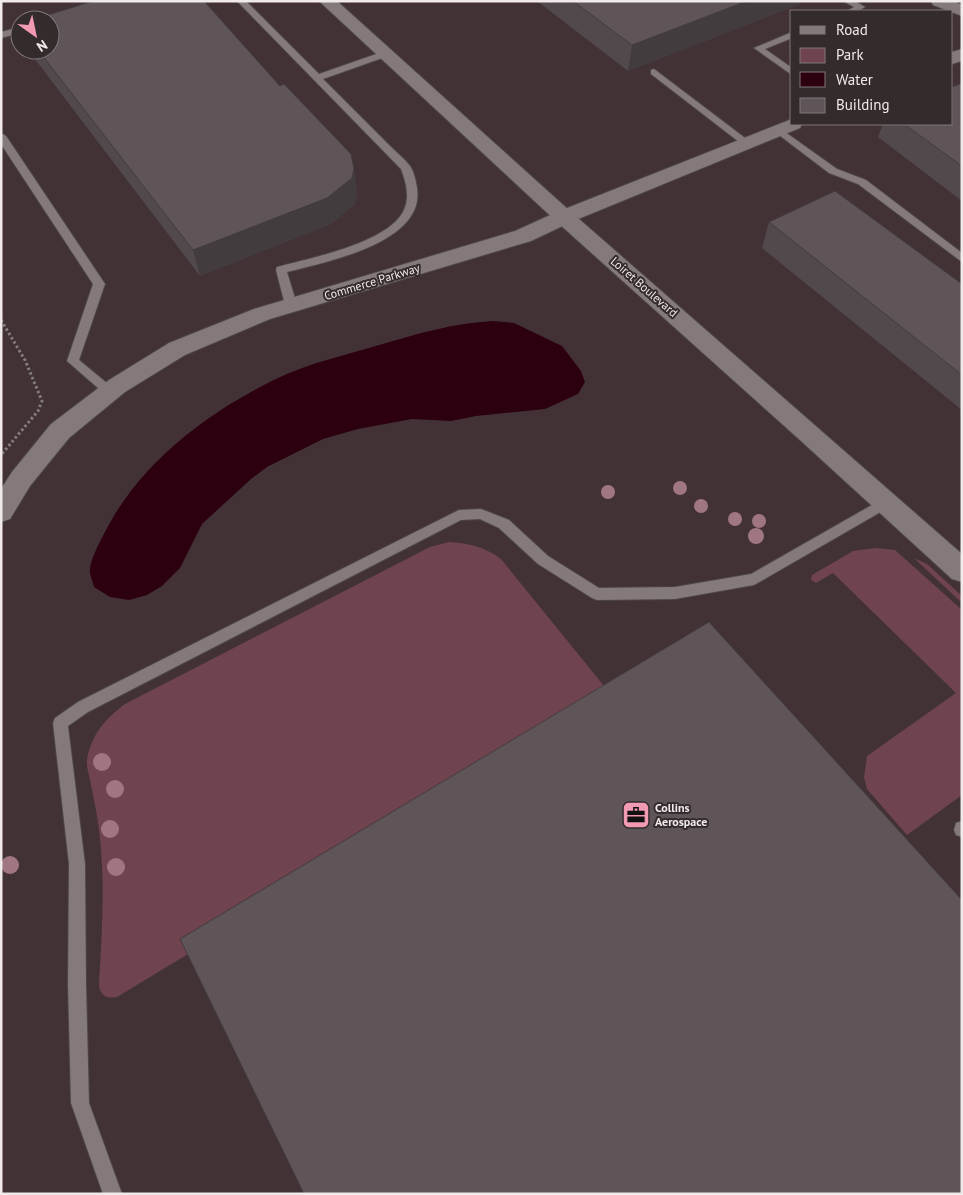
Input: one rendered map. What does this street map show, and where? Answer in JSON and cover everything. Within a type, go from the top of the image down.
[{"type":"street","name":"Loiret Boulevard","points":[[327,1],[564,217],[962,571]]},
{"type":"street","points":[[939,1],[961,11]]},
{"type":"street","name":"Commerce Parkway","points":[[1,512],[21,478],[60,431],[110,392],[177,348],[262,314],[523,236],[564,217],[786,127]]},
{"type":"lane","points":[[241,1],[406,168],[412,182],[412,200],[406,216],[386,234],[362,247],[281,270],[291,306]]},
{"type":"lane","points":[[847,1],[860,7],[853,10]]},
{"type":"lane","points":[[790,36],[758,48],[790,71]]},
{"type":"lane","points":[[316,78],[385,54]]},
{"type":"lane","points":[[654,72],[746,143]]},
{"type":"lane","points":[[786,127],[833,171],[862,182],[962,259]]},
{"type":"lane","points":[[1,136],[98,284],[73,361],[110,392]]},
{"type":"lane","points":[[113,1194],[80,1103],[77,984],[77,864],[60,723],[84,707],[460,515],[481,514],[504,524],[543,560],[597,594],[675,593],[754,579],[886,502]]},
{"type":"path","points":[[1,320],[25,360],[42,401],[38,411],[1,455]]},
{"type":"shaded area","points":[[1,1],[962,1],[962,1194],[1,1194]]},
{"type":"green space","points":[[449,542],[477,546],[501,559],[613,697],[117,997],[106,997],[100,991],[99,983],[102,856],[87,762],[92,742],[100,728],[111,715],[125,704],[430,547]]},
{"type":"green space","points":[[875,548],[895,550],[962,610],[962,795],[907,835],[867,789],[864,778],[867,756],[956,693],[833,573],[816,583],[811,580],[812,575],[853,551]]},
{"type":"green space","points":[[914,558],[927,564],[962,596],[962,603]]},
{"type":"water","points":[[493,321],[514,323],[562,346],[581,371],[585,382],[578,394],[545,409],[476,416],[451,421],[412,419],[358,429],[323,439],[267,467],[251,479],[202,524],[180,568],[162,586],[147,595],[129,600],[110,597],[94,587],[90,573],[91,563],[100,541],[115,514],[130,492],[166,452],[208,419],[254,390],[302,368],[435,330]]},
{"type":"building","points":[[93,1],[204,1],[280,86],[284,84],[351,154],[354,169],[352,178],[327,198],[193,250],[46,60],[60,60],[60,11]]},
{"type":"building","points":[[573,1],[747,1],[632,45]]},
{"type":"building","points":[[962,83],[962,166],[905,125],[953,125],[953,87]]},
{"type":"building","points":[[835,191],[962,284],[962,375],[769,222]]},
{"type":"building","name":"Collins Aerospace","points":[[709,622],[962,900],[962,1194],[304,1194],[180,939]]},
{"type":"place","name":"Collins Aerospace","points":[[636,815]]}]
